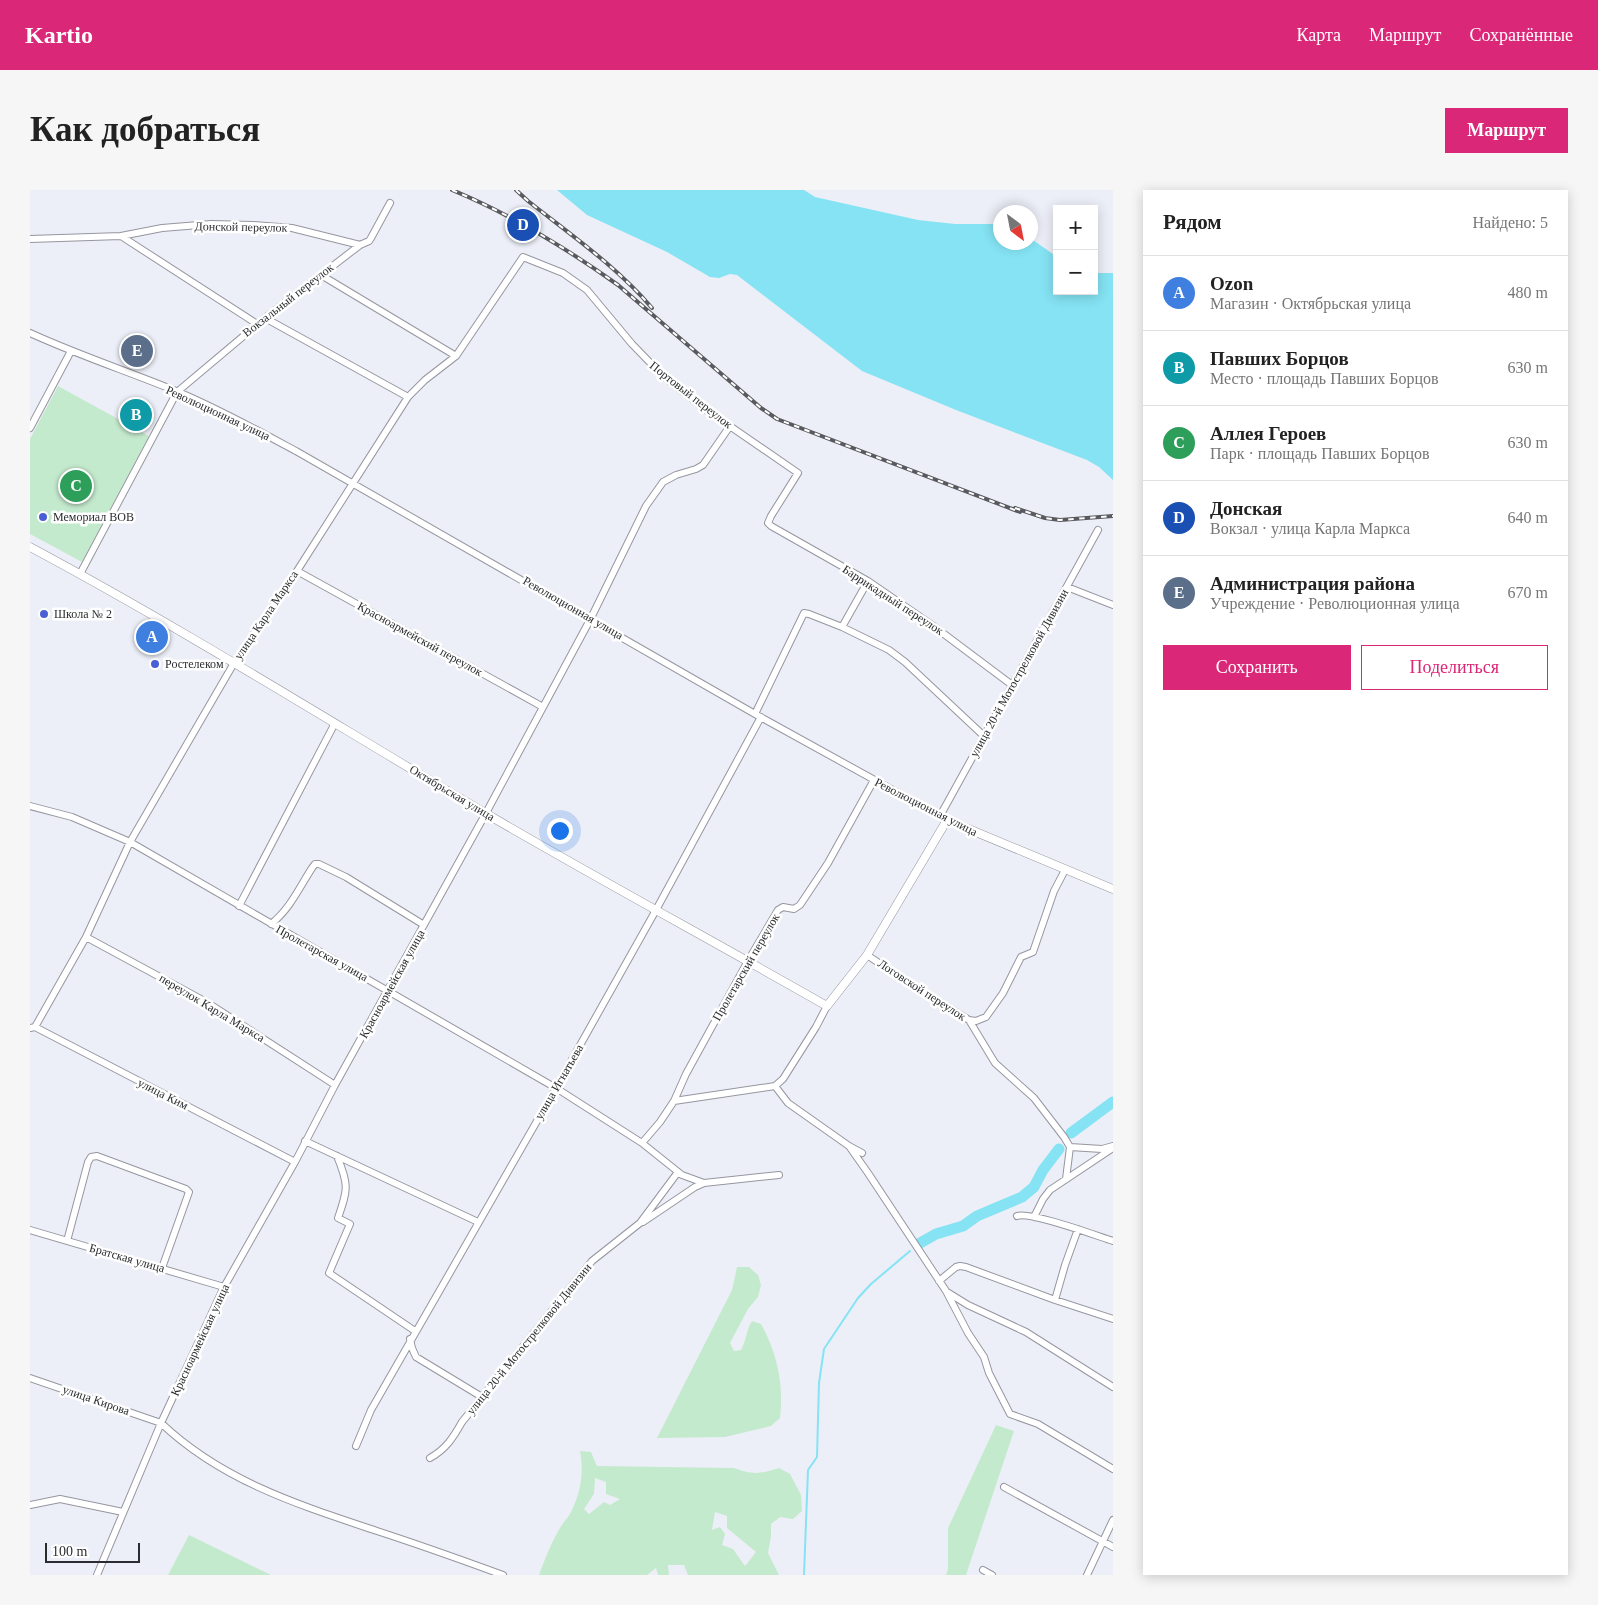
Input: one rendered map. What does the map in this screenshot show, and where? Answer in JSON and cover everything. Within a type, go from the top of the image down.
[{"type":"main road","name":"Октябрьская улица","points":[[30,547],[234,663],[486,813],[827,1006]]},
{"type":"main road","name":"Революционная улица","points":[[943,818],[1113,889]]},
{"type":"main road","name":"улица 20-й Мотострелковой Дивизии","points":[[827,1006],[868,955],[943,818]]},
{"type":"street","name":"Вокзальный переулок","points":[[177,392],[257,324],[360,245],[368,241],[390,202]]},
{"type":"street","name":"Донской переулок","points":[[30,239],[121,236],[162,228],[211,224],[292,228],[360,245]]},
{"type":"street","points":[[121,236],[257,324]]},
{"type":"street","name":"улица Карла Маркса","points":[[32,1028],[86,936],[130,842],[234,663],[297,571],[408,397],[425,380],[456,356],[523,257]]},
{"type":"street","name":"Портовый переулок","points":[[523,257],[563,273],[587,290],[646,360],[663,376],[730,426],[798,473],[768,523]]},
{"type":"street","points":[[321,275],[456,356]]},
{"type":"street","points":[[265,318],[408,397]]},
{"type":"street","name":"Революционная улица","points":[[30,333],[70,351],[177,392],[237,420],[354,483],[758,716],[943,818]]},
{"type":"street","points":[[30,428],[70,351]]},
{"type":"street","points":[[80,574],[177,392]]},
{"type":"street","name":"Красноармейская улица","points":[[97,1575],[161,1423],[224,1287],[295,1162],[335,1085],[486,813],[591,618],[646,506],[663,482],[703,465],[730,426]]},
{"type":"street","name":"Баррикадный переулок","points":[[768,523],[868,581],[932,625],[1012,685]]},
{"type":"street","name":"улица 20-й Мотострелковой Дивизии","points":[[943,818],[1012,685],[1098,530]]},
{"type":"street","name":"Красноармейский переулок","points":[[297,571],[543,707]]},
{"type":"street","points":[[868,581],[842,627],[890,650],[985,737]]},
{"type":"street","points":[[1067,587],[1113,605]]},
{"type":"street","name":"улица Игнатьева","points":[[356,1446],[371,1410],[410,1339],[556,1088],[656,910],[758,716],[804,614],[809,614],[842,627]]},
{"type":"street","points":[[239,906],[335,723]]},
{"type":"street","name":"Пролетарский переулок","points":[[642,1143],[660,1122],[674,1101],[686,1074],[748,961],[781,907],[794,909],[800,905],[828,863],[874,780]]},
{"type":"street","name":"Пролетарская улица","points":[[30,806],[72,817],[130,842],[556,1088],[642,1143],[687,1178],[704,1183]]},
{"type":"street","points":[[271,924],[281,916],[290,904],[315,864],[319,864],[346,877],[424,925]]},
{"type":"street","name":"Логовской переулок","points":[[868,955],[919,990],[969,1020],[976,1021],[986,1017],[1003,993],[1021,957],[1033,952],[1054,891],[1065,870]]},
{"type":"street","name":"переулок Карла Маркса","points":[[86,936],[208,1003],[335,1085]]},
{"type":"street","name":"улица 20-й Мотострелковой Дивизии","points":[[775,1086],[782,1079],[816,1027],[827,1006]]},
{"type":"street","points":[[969,1020],[995,1063],[1034,1098],[1070,1147],[1066,1179]]},
{"type":"street","name":"улица Ким","points":[[32,1028],[295,1162]]},
{"type":"street","points":[[674,1101],[775,1086],[788,1103],[862,1153]]},
{"type":"street","points":[[305,1141],[478,1222]]},
{"type":"street","points":[[849,1146],[946,1291],[968,1333],[984,1357],[989,1373],[1010,1414],[1038,1424],[1113,1469]]},
{"type":"street","points":[[1070,1147],[1102,1149],[1113,1147]]},
{"type":"street","points":[[1034,1217],[1046,1194],[1113,1147]]},
{"type":"street","points":[[67,1241],[88,1162],[91,1157],[97,1156],[186,1189],[189,1192],[162,1268]]},
{"type":"street","points":[[338,1156],[345,1174],[347,1190],[338,1218],[350,1224],[329,1273],[415,1331]]},
{"type":"street","name":"улица 20-й Мотострелковой Дивизии","points":[[636,1227],[678,1172]]},
{"type":"street","name":"улица 20-й Мотострелковой Дивизии","points":[[430,1458],[449,1444],[462,1422],[592,1261],[636,1227],[694,1187],[704,1183],[779,1175]]},
{"type":"street","points":[[1018,1216],[1034,1217],[1113,1241]]},
{"type":"street","points":[[1055,1300],[1078,1229]]},
{"type":"street","name":"Братская улица","points":[[30,1230],[224,1287]]},
{"type":"street","points":[[939,1281],[960,1266],[1113,1319]]},
{"type":"street","points":[[946,1291],[968,1305],[1026,1332],[1113,1387]]},
{"type":"street","points":[[410,1339],[416,1357],[482,1397]]},
{"type":"street","name":"улица Кирова","points":[[30,1378],[161,1423]]},
{"type":"street","points":[[161,1423],[177,1439],[221,1469],[282,1497],[503,1575]]},
{"type":"street","points":[[1004,1487],[1113,1547]]},
{"type":"street","points":[[30,1505],[60,1499],[122,1512]]},
{"type":"street","points":[[1087,1575],[1113,1520]]},
{"type":"street","points":[[983,1570],[992,1575]]},
{"type":"green space","points":[[58,386],[149,436],[82,562],[30,534],[30,439]]},
{"type":"green space","points":[[737,1267],[749,1267],[758,1275],[761,1285],[758,1297],[748,1309],[730,1343],[734,1351],[741,1350],[752,1321],[761,1324],[767,1335],[778,1369],[781,1393],[780,1418],[771,1426],[725,1437],[657,1438],[732,1290]]},
{"type":"green space","points":[[996,1425],[1014,1431],[966,1575],[946,1575],[948,1569],[948,1528]]},
{"type":"green space","points":[[580,1451],[591,1452],[597,1466],[734,1468],[756,1473],[779,1468],[790,1474],[801,1495],[802,1511],[793,1519],[780,1517],[771,1524],[768,1553],[779,1575],[688,1575],[684,1565],[668,1565],[669,1575],[658,1575],[656,1568],[647,1575],[539,1575],[554,1539],[571,1512],[577,1497],[582,1474]],"holes":[[[595,1478],[606,1482],[606,1494],[620,1499],[610,1505],[604,1502],[589,1514],[584,1509],[594,1494]],[[715,1512],[727,1516],[727,1528],[756,1552],[745,1566],[733,1549],[722,1545],[725,1534],[720,1527],[712,1530]]]},
{"type":"green space","points":[[189,1535],[271,1575],[168,1575]]},
{"type":"water","points":[[557,190],[804,190],[815,197],[918,220],[955,224],[993,224],[993,250],[1038,250],[1038,244],[1053,254],[1053,295],[1098,295],[1098,273],[1113,273],[1113,480],[1099,467],[1087,460],[956,410],[862,371],[737,275],[730,274],[719,278],[710,277],[667,252],[587,215]]},
{"type":"waterway","points":[[1071,1133],[1113,1102]]},
{"type":"waterway","points":[[920,1243],[936,1234],[963,1226],[977,1216],[1022,1197],[1034,1187],[1043,1170],[1059,1149]]},
{"type":"waterway","points":[[804,1575],[808,1470],[817,1457],[819,1383],[824,1349],[858,1298],[871,1284],[910,1251]]},
{"type":"railway","points":[[452,190],[474,199],[537,233],[618,285],[761,408],[777,419],[1020,512]]},
{"type":"railway","points":[[516,190],[623,278],[652,308]]},
{"type":"railway","points":[[1015,508],[1045,518],[1060,520],[1113,516]]},
{"type":"place","name":"Донская","points":[[523,225]]},
{"type":"place","name":"Администрация района","points":[[137,351]]},
{"type":"place","name":"Павших Борцов","points":[[136,415]]},
{"type":"place","name":"Аллея Героев","points":[[76,486]]},
{"type":"place","name":"Мемориал ВОВ","points":[[43,517]]},
{"type":"place","name":"Школа № 2","points":[[44,614]]},
{"type":"place","name":"Ozon","points":[[152,637]]},
{"type":"place","name":"Ростелеком","points":[[155,664]]}]
